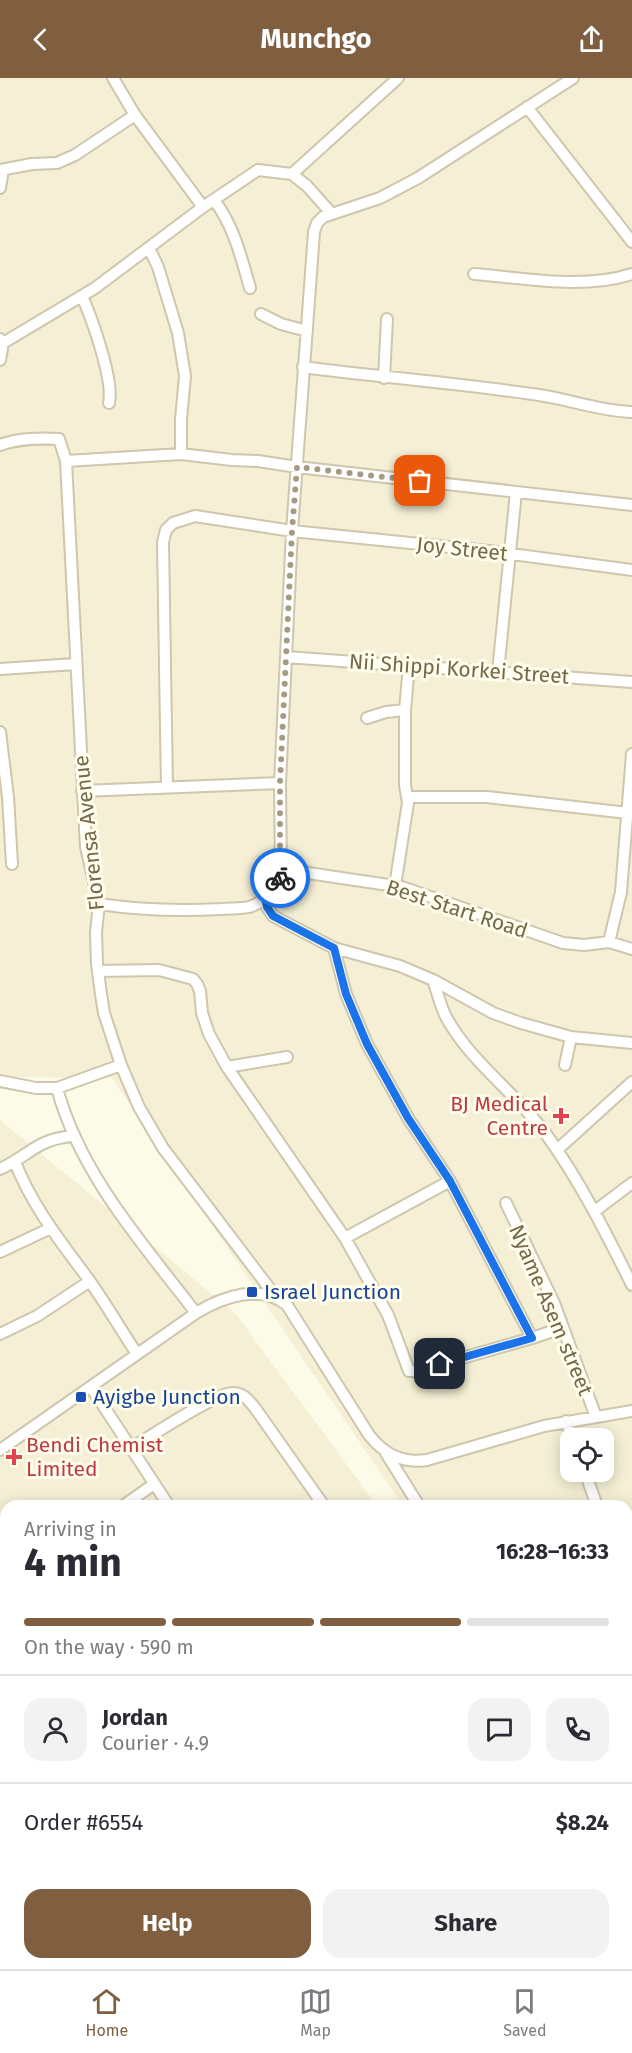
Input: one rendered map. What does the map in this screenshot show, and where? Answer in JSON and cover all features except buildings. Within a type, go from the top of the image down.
[{"type":"street","points":[[112,78],[135,116],[203,207]]},
{"type":"street","points":[[292,174],[398,78]]},
{"type":"street","points":[[99,904],[125,908],[204,910],[250,907],[265,898],[279,883],[280,783],[292,531],[303,367],[314,232],[317,223],[323,217],[380,198],[417,178],[573,78]]},
{"type":"street","points":[[527,107],[632,242]]},
{"type":"street","points":[[0,188],[1,170],[32,164],[57,163],[135,116]]},
{"type":"street","points":[[0,360],[3,353],[2,341],[82,296],[203,207],[258,171],[292,174],[307,186],[332,214]]},
{"type":"street","points":[[214,200],[224,213],[235,237],[250,288]]},
{"type":"street","points":[[149,248],[158,267],[178,333],[185,376],[181,454]]},
{"type":"street","points":[[474,274],[578,282],[618,278],[632,274]]},
{"type":"street","points":[[82,296],[100,345],[110,393],[109,404]]},
{"type":"street","points":[[261,314],[281,324],[307,331]]},
{"type":"street","points":[[384,378],[387,319]]},
{"type":"street","points":[[303,367],[536,394],[578,404],[632,412]]},
{"type":"street","points":[[0,444],[36,438],[59,439],[66,461],[181,454],[632,505]]},
{"type":"street","name":"Florensa Avenue","points":[[66,461],[86,847],[99,904],[96,932],[104,1014],[121,1065],[139,1107],[163,1148],[276,1297],[287,1305],[297,1318],[369,1435],[384,1450],[414,1500]]},
{"type":"street","points":[[498,672],[516,492]]},
{"type":"street","name":"Joy Street","points":[[167,788],[163,542],[166,530],[173,522],[195,516],[292,531],[510,554],[632,570]]},
{"type":"street","name":"Nii Shippi Korkei Street","points":[[286,657],[632,682]]},
{"type":"street","points":[[0,669],[76,664]]},
{"type":"street","points":[[395,886],[408,803],[405,785],[405,710],[409,665]]},
{"type":"street","points":[[367,718],[386,712],[405,710]]},
{"type":"street","points":[[0,732],[12,864]]},
{"type":"street","points":[[609,942],[629,851],[632,754]]},
{"type":"street","points":[[82,791],[280,783]]},
{"type":"street","points":[[407,797],[487,797],[629,808]]},
{"type":"street","name":"Best Start Road","points":[[280,869],[395,886],[563,944],[584,945],[609,942],[632,949]]},
{"type":"street","points":[[265,898],[267,907],[273,916],[334,948],[400,966],[433,980],[493,1013],[571,1037],[632,1043]]},
{"type":"street","points":[[334,948],[346,994],[367,1044],[408,1118],[450,1181],[532,1338]]},
{"type":"street","points":[[98,971],[159,970],[193,980],[200,991],[202,1013],[209,1034],[227,1067],[345,1239],[387,1315],[409,1371],[417,1371],[562,1328]]},
{"type":"street","points":[[433,980],[445,1014],[467,1046],[544,1131],[557,1149],[595,1211],[632,1285]]},
{"type":"street","points":[[565,1065],[571,1037]]},
{"type":"street","points":[[227,1067],[287,1057]]},
{"type":"street","points":[[0,1081],[36,1088],[57,1088],[121,1065]]},
{"type":"street","points":[[557,1149],[632,1082]]},
{"type":"street","points":[[57,1088],[64,1114],[74,1136],[117,1209],[196,1313]]},
{"type":"street","points":[[0,1168],[15,1162],[38,1145],[56,1137],[74,1136]]},
{"type":"street","points":[[15,1162],[28,1192],[137,1354]]},
{"type":"street","points":[[345,1239],[450,1181]]},
{"type":"street","points":[[595,1211],[632,1183]]},
{"type":"street","name":"Nyame Asem street","points":[[506,1203],[543,1278],[596,1417]]},
{"type":"street","points":[[0,1252],[51,1228]]},
{"type":"street","points":[[0,1334],[36,1316],[90,1281]]},
{"type":"street","points":[[0,1450],[196,1313],[220,1300],[239,1296],[259,1293],[276,1297]]},
{"type":"street","points":[[91,1387],[165,1500]]},
{"type":"street","points":[[131,1448],[205,1404],[235,1393],[246,1397],[255,1408],[320,1500]]},
{"type":"street","points":[[384,1450],[404,1461],[415,1462],[441,1457],[566,1421],[632,1411]]},
{"type":"street","points":[[566,1421],[569,1428]]},
{"type":"street","points":[[589,1482],[595,1500]]},
{"type":"street","points":[[131,1500],[154,1484]]},
{"type":"shaded area","points":[[0,78],[632,78],[632,1500],[399,1500],[112,1078],[0,1077]]},
{"type":"shaded area","points":[[0,1120],[235,1313],[373,1500],[0,1500]]},
{"type":"way so far","points":[[280,878],[280,783],[297,467],[420,481]]},
{"type":"place","name":"BJ Medical Centre","points":[[561,1116]]},
{"type":"place","name":"Israel Junction","points":[[252,1292]]},
{"type":"place","name":"Ayigbe Junction","points":[[81,1397]]},
{"type":"place","name":"Bendi Chemist Limited","points":[[14,1457]]},
{"type":"route","points":[[280,878],[279,883],[265,898],[267,907],[273,916],[334,948],[346,994],[367,1044],[408,1118],[450,1181],[532,1338],[440,1364]]}]
